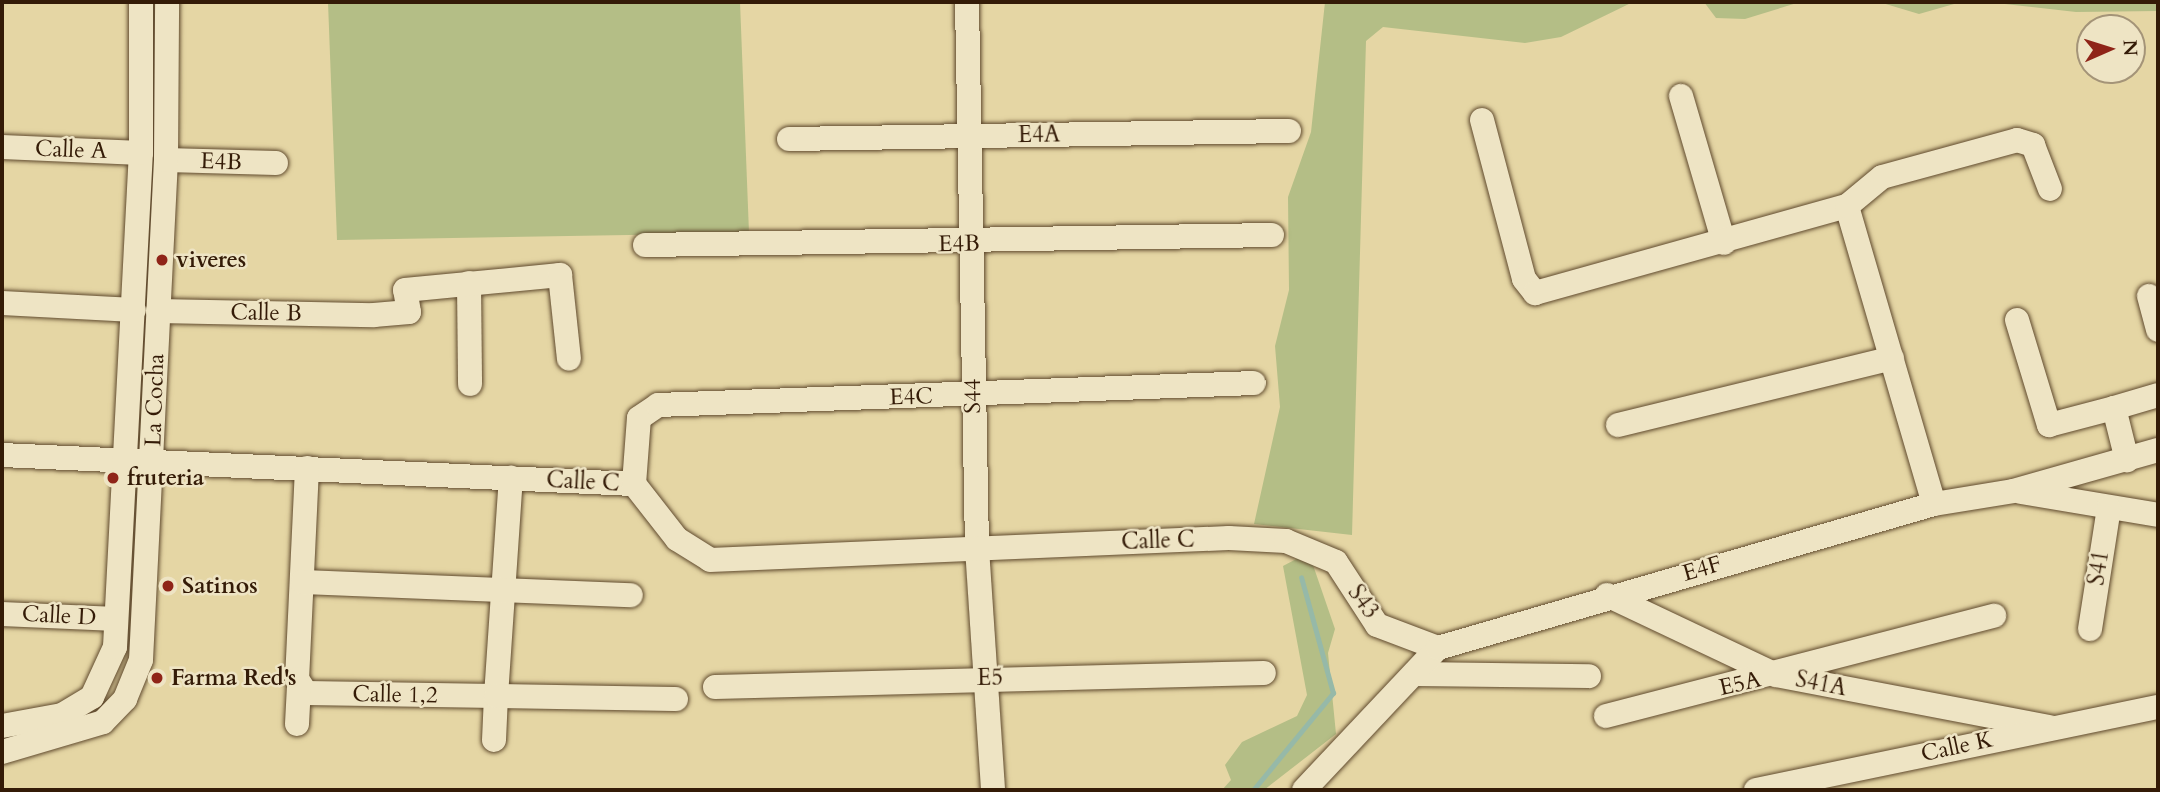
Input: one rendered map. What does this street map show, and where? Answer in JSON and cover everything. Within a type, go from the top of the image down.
[{"type":"street","name":"La Cocha","points":[[2,752],[103,722],[125,699],[141,660],[153,460],[141,153],[141,2]]},
{"type":"street","name":"La Cocha","points":[[2,726],[62,715],[92,697],[109,666],[116,619],[124,460],[166,160],[167,2]]},
{"type":"street","name":"S44","points":[[967,2],[977,548],[982,678],[993,790]]},
{"type":"street","points":[[1681,96],[1724,243]]},
{"type":"street","points":[[1482,120],[1524,279],[1535,293],[1724,243],[1847,206],[1882,177],[2017,140],[2033,145],[2050,189]]},
{"type":"street","name":"E4A","points":[[789,139],[1289,131]]},
{"type":"street","name":"Calle A","points":[[2,148],[141,153]]},
{"type":"street","name":"E4B","points":[[166,160],[276,163]]},
{"type":"street","points":[[1847,206],[1934,504]]},
{"type":"street","name":"E4B","points":[[645,245],[970,244],[1272,235]]},
{"type":"street","points":[[470,384],[469,283],[560,275],[569,359]]},
{"type":"street","name":"Calle B","points":[[2,303],[374,316],[409,312],[405,290],[469,283]]},
{"type":"street","points":[[2149,296],[2158,330]]},
{"type":"street","points":[[2017,320],[2049,425],[2158,395]]},
{"type":"street","points":[[1618,425],[1892,358]]},
{"type":"street","name":"E4C","points":[[634,484],[639,418],[658,405],[973,396],[1254,383]]},
{"type":"street","points":[[2114,408],[2127,460]]},
{"type":"street","name":"E4F","points":[[1437,648],[1608,595],[1934,504],[2014,491],[2158,450]]},
{"type":"street","name":"Calle C","points":[[2,455],[634,484],[677,539],[710,560],[1229,538],[1286,541],[1336,562]]},
{"type":"street","points":[[297,724],[307,468]]},
{"type":"street","points":[[494,740],[507,594],[511,478]]},
{"type":"street","points":[[2014,491],[2158,515]]},
{"type":"street","name":"S41","points":[[2090,629],[2109,508]]},
{"type":"street","name":"S43","points":[[1336,562],[1377,625],[1437,648]]},
{"type":"street","points":[[303,582],[507,594],[631,595]]},
{"type":"street","name":"S41A","points":[[1608,595],[1776,675],[2049,727]]},
{"type":"street","name":"Calle D","points":[[2,614],[116,619]]},
{"type":"street","name":"E5A","points":[[1606,716],[1776,675],[1994,616]]},
{"type":"street","points":[[1304,790],[1437,648]]},
{"type":"street","name":"E5","points":[[715,687],[982,678],[1264,673]]},
{"type":"street","points":[[1415,674],[1589,676]]},
{"type":"street","name":"Calle 1,2","points":[[299,689],[676,699]]},
{"type":"street","name":"Calle K","points":[[1756,790],[2049,727],[2104,723],[2158,707]]},
{"type":"green space","points":[[328,2],[740,2],[749,233],[337,240]]},
{"type":"green space","points":[[1325,2],[1633,2],[1561,37],[1525,43],[1383,27],[1366,41],[1352,535],[1254,524],[1280,407],[1275,346],[1289,290],[1288,197],[1311,132]]},
{"type":"green space","points":[[1704,2],[1800,2],[1745,19],[1716,18]]},
{"type":"green space","points":[[1879,2],[1961,2],[1919,14]]},
{"type":"green space","points":[[1987,2],[2158,2],[2158,11],[2076,12]]},
{"type":"green space","points":[[1302,556],[1313,565],[1335,629],[1328,653],[1336,734],[1264,790],[1222,790],[1231,780],[1225,765],[1242,742],[1297,716],[1307,695],[1283,566]]},
{"type":"waterway","points":[[1253,790],[1333,693],[1301,577]]},
{"type":"place","name":"viveres","points":[[162,260]]},
{"type":"place","name":"fruteria","points":[[113,478]]},
{"type":"place","name":"Satinos","points":[[168,586]]},
{"type":"place","name":"Farma Red's","points":[[157,678]]}]
